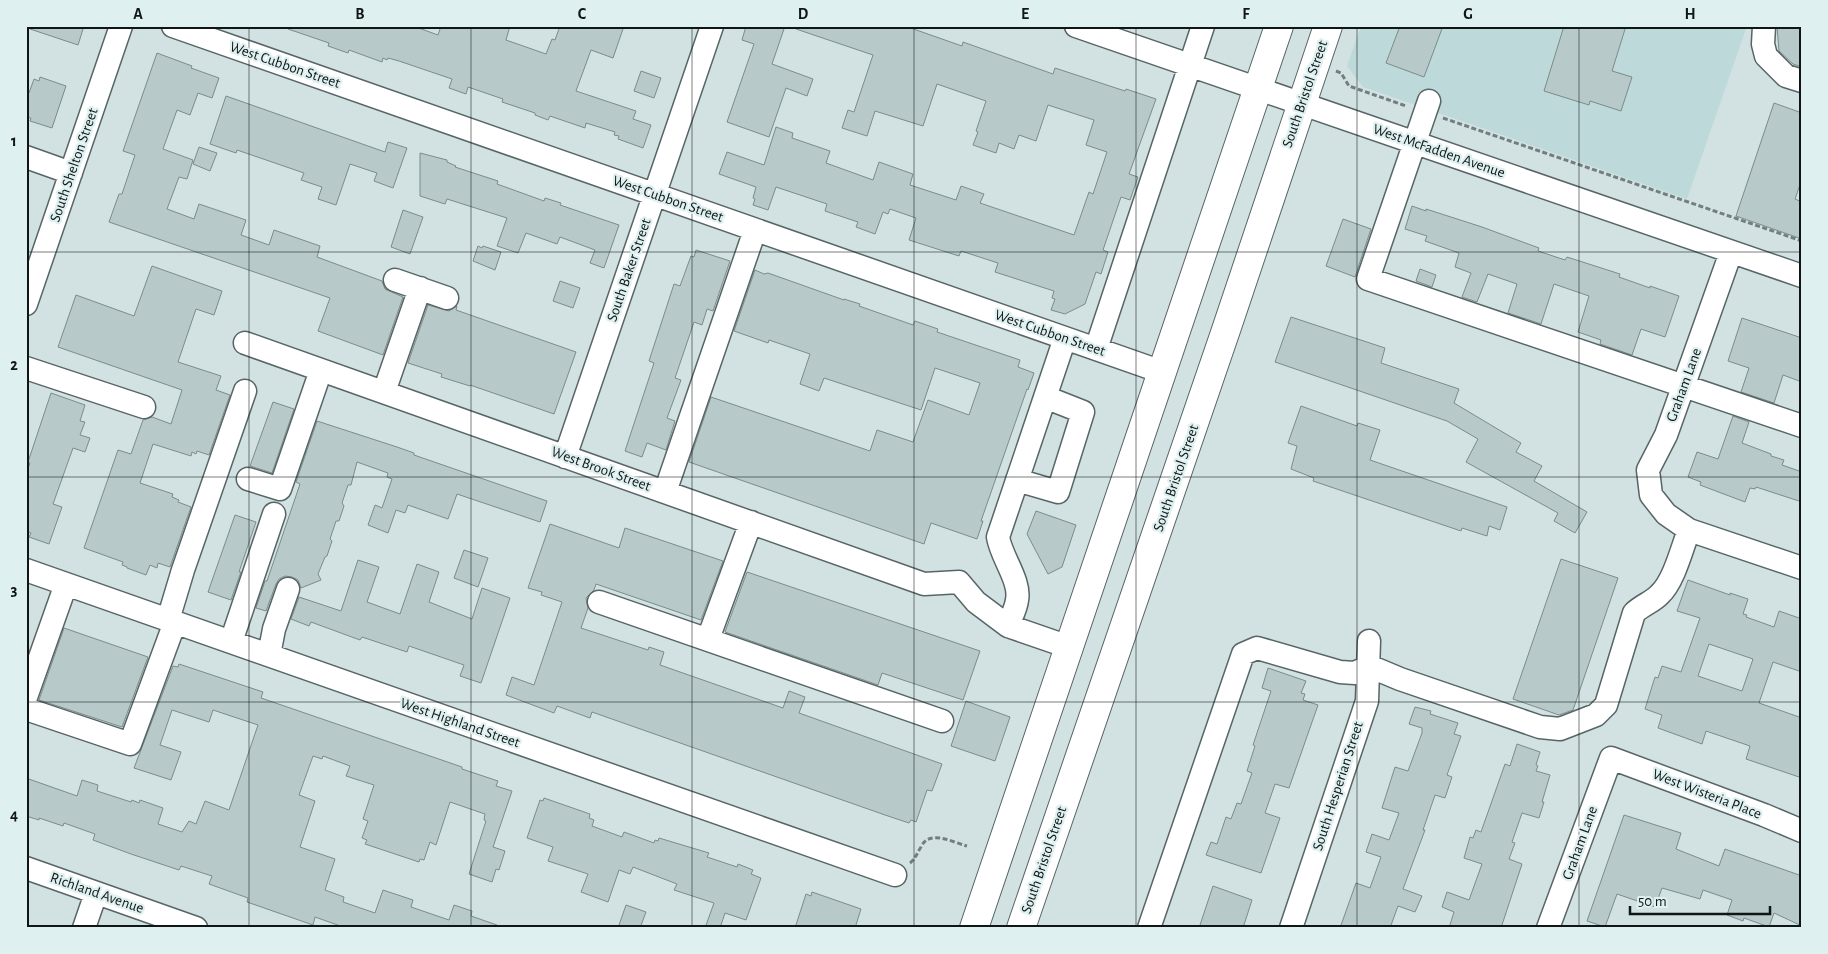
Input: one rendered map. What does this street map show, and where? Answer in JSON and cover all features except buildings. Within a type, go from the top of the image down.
[{"type":"main road","points":[[974,928],[1279,26]]},
{"type":"main road","name":"South Bristol Street","points":[[1021,928],[1328,26]]},
{"type":"main road","points":[[982,928],[988,888]]},
{"type":"street","name":"South Shelton Street","points":[[26,304],[121,26]]},
{"type":"street","name":"West Cubbon Street","points":[[173,26],[1162,372]]},
{"type":"street","name":"South Baker Street","points":[[565,457],[712,26]]},
{"type":"street","name":"West McFadden Avenue","points":[[1076,26],[1802,276]]},
{"type":"street","points":[[1096,349],[1203,26]]},
{"type":"street","points":[[1764,26],[1766,56],[1786,76],[1802,81]]},
{"type":"street","points":[[1427,107],[1368,279],[1802,426]]},
{"type":"street","points":[[26,157],[71,173]]},
{"type":"street","points":[[665,492],[755,230]]},
{"type":"street","name":"Graham Lane","points":[[1689,530],[1666,514],[1650,495],[1648,470],[1666,434],[1731,252]]},
{"type":"street","points":[[395,280],[447,298]]},
{"type":"street","points":[[384,392],[420,288]]},
{"type":"street","points":[[1065,338],[998,537],[1000,548],[1017,587],[1018,599],[1008,626],[1069,647]]},
{"type":"street","name":"West Brook Street","points":[[245,343],[924,584],[959,582],[976,602],[1008,626]]},
{"type":"street","points":[[26,368],[144,407]]},
{"type":"street","points":[[248,479],[280,489],[321,370]]},
{"type":"street","points":[[26,709],[130,744],[171,621],[183,570],[245,391]]},
{"type":"street","points":[[1017,480],[1058,492],[1083,412],[1045,397]]},
{"type":"street","points":[[231,642],[274,514]]},
{"type":"street","points":[[708,639],[751,522]]},
{"type":"street","points":[[1149,928],[1243,654],[1257,648],[1340,672],[1355,672],[1369,666],[1400,679],[1540,727],[1560,729],[1596,714],[1606,705],[1634,613],[1642,605],[1660,594],[1673,574],[1689,530],[1802,568]]},
{"type":"street","name":"West Highland Street","points":[[26,570],[894,875]]},
{"type":"street","points":[[26,697],[66,584]]},
{"type":"street","points":[[269,655],[274,629],[288,589]]},
{"type":"street","points":[[599,602],[942,721]]},
{"type":"street","name":"South Hesperian Street","points":[[1291,928],[1366,701],[1369,641]]},
{"type":"street","name":"Graham Lane","points":[[1548,928],[1611,758]]},
{"type":"street","name":"West Wisteria Place","points":[[1611,758],[1802,831]]},
{"type":"street","name":"Richland Avenue","points":[[26,868],[196,928]]},
{"type":"street","points":[[84,928],[96,893]]},
{"type":"path","points":[[1315,64],[1341,73],[1350,86],[1427,107],[1802,241]]},
{"type":"path","points":[[894,875],[915,859],[927,838],[932,837],[966,846]]},
{"type":"shaded area","points":[[1361,26],[1747,26],[1687,199],[1363,87],[1347,66]]}]
